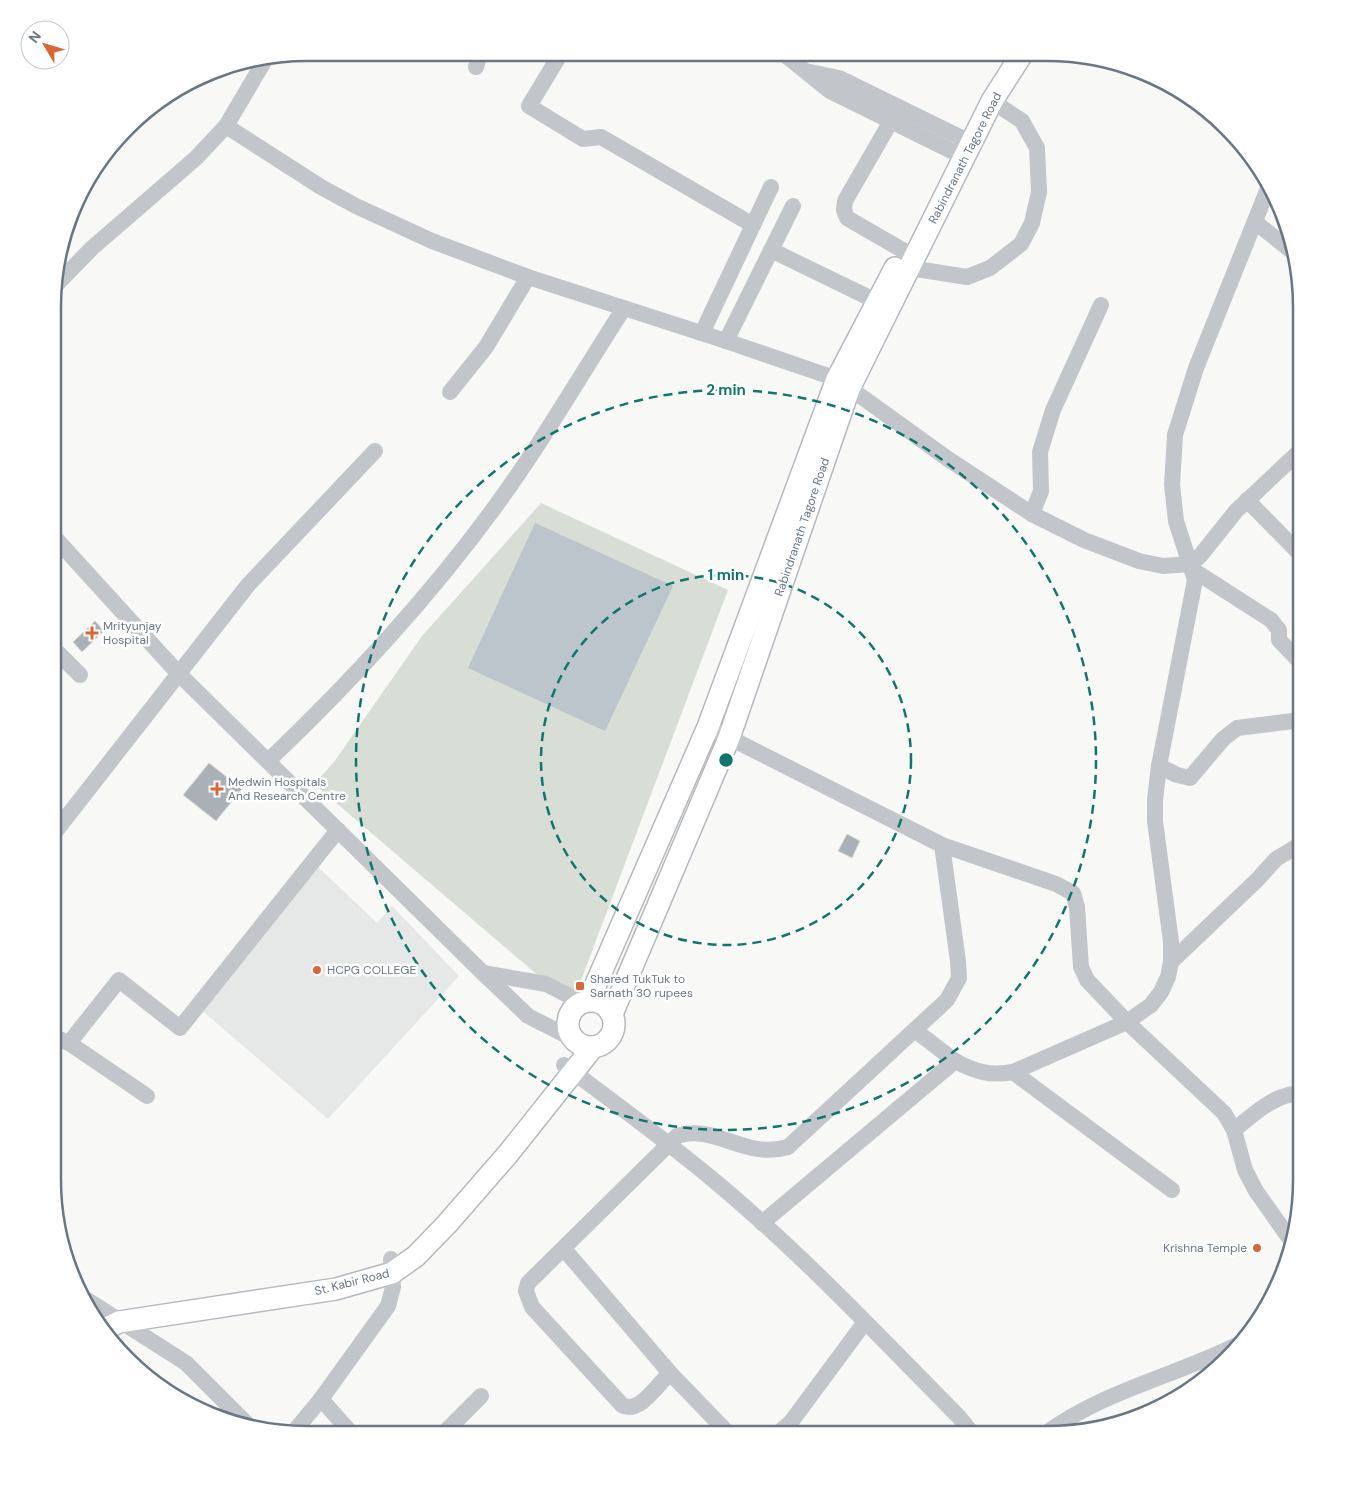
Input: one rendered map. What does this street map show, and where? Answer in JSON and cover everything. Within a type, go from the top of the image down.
[{"type":"main road","name":"Rabindranath Tagore Road","points":[[907,260],[876,301],[843,384],[708,727],[585,1001],[570,1012],[567,1026],[582,1043],[600,1045],[611,1035],[614,1021],[612,1014],[729,738],[843,384],[907,260],[1002,61]]},
{"type":"main road","name":"Rabindranath Tagore Road","points":[[962,147],[1018,61]]},
{"type":"main road","points":[[585,1001],[602,1003],[612,1014]]},
{"type":"main road","name":"St. Kabir Road","points":[[107,1322],[160,1303],[216,1296],[363,1269],[391,1266],[569,1069],[582,1043]]},
{"type":"street","points":[[556,61],[529,106],[583,139],[601,137],[753,225]]},
{"type":"street","points":[[793,61],[830,91],[891,121],[962,147]]},
{"type":"street","points":[[63,278],[92,248],[196,158],[226,126],[262,65]]},
{"type":"street","points":[[806,71],[839,78],[962,147]]},
{"type":"street","points":[[891,121],[845,201],[844,210],[847,218],[907,260],[967,277],[990,268],[1020,244],[1032,223],[1039,192],[1037,148],[1022,121],[992,101]]},
{"type":"street","points":[[226,126],[321,187],[356,206],[432,241],[528,277],[726,341],[843,384],[948,459],[1032,514],[1084,540],[1139,561],[1163,566],[1192,567],[1271,620],[1279,630],[1279,640],[1293,655]]},
{"type":"street","points":[[702,333],[771,187]]},
{"type":"street","points":[[916,1031],[955,1061],[982,1073],[995,1075],[1013,1072],[1127,1022],[1151,1005],[1161,992],[1171,962],[1171,942],[1155,821],[1160,766],[1195,587],[1192,567],[1176,520],[1172,485],[1175,435],[1196,368],[1265,195]]},
{"type":"street","points":[[726,341],[792,206]]},
{"type":"street","points":[[1255,222],[1284,245]]},
{"type":"street","points":[[771,250],[876,301]]},
{"type":"street","points":[[450,392],[486,347],[528,277]]},
{"type":"street","points":[[1032,514],[1041,491],[1040,452],[1053,410],[1101,305]]},
{"type":"street","points":[[268,761],[327,706],[364,666],[464,546],[515,478],[624,308]]},
{"type":"street","points":[[61,824],[248,586],[375,451]]},
{"type":"street","points":[[1192,567],[1247,500],[1293,457]]},
{"type":"street","points":[[1247,500],[1293,547]]},
{"type":"street","points":[[61,545],[178,673],[528,1016],[582,1043]]},
{"type":"street","points":[[61,656],[80,675]]},
{"type":"street","points":[[1160,766],[1177,775],[1190,778],[1223,739],[1237,728],[1293,721]]},
{"type":"street","points":[[708,727],[942,845],[1056,884],[1073,893],[1077,907],[1081,967],[1087,980],[1096,992],[1224,1113],[1234,1130],[1248,1177],[1286,1234]]},
{"type":"street","points":[[147,1096],[61,1040],[119,980],[180,1028],[338,830]]},
{"type":"street","points":[[670,1373],[636,1407],[628,1409],[622,1405],[532,1306],[526,1290],[528,1284],[677,1136],[686,1133],[698,1133],[757,1150],[774,1151],[788,1147],[916,1031],[947,1000],[959,978],[942,845]]},
{"type":"street","points":[[1171,962],[1257,880],[1276,859],[1293,849]]},
{"type":"street","points":[[483,973],[546,984],[585,1001]]},
{"type":"street","points":[[762,1223],[955,1061]]},
{"type":"street","points":[[569,1069],[668,1143],[762,1223],[865,1322],[966,1426]]},
{"type":"street","points":[[1013,1072],[1172,1190]]},
{"type":"street","points":[[1234,1130],[1273,1100],[1293,1094]]},
{"type":"street","points":[[564,1249],[670,1373],[721,1426]]},
{"type":"street","points":[[299,1425],[321,1399],[388,1306],[393,1287],[391,1266]]},
{"type":"street","points":[[786,1426],[865,1322]]},
{"type":"street","points":[[108,1323],[186,1363],[239,1416]]},
{"type":"street","points":[[1057,1425],[1138,1384],[1214,1360]]},
{"type":"street","points":[[451,1426],[480,1396]]},
{"type":"street","points":[[321,1399],[345,1426]]},
{"type":"shaded area","points":[[541,503],[728,590],[577,991],[540,977],[314,784],[334,762],[422,636]]},
{"type":"shaded area","points":[[535,523],[673,586],[605,731],[468,668]]},
{"type":"shaded area","points":[[315,864],[377,923],[392,906],[459,976],[328,1119],[199,1008]]},
{"type":"building","points":[[95,621],[104,631],[82,652],[73,642]]},
{"type":"building","points":[[209,763],[242,789],[216,821],[183,795]]},
{"type":"building","points":[[847,834],[860,841],[852,858],[838,851]]},
{"type":"place","name":"Mrityunjay Hospital","points":[[92,633]]},
{"type":"place","name":"Medwin Hospitals And Research Centre","points":[[217,789]]},
{"type":"place","name":"HCPG COLLEGE","points":[[317,970]]},
{"type":"place","name":"Shared TukTuk to Sarnath 30 rupees","points":[[580,986]]},
{"type":"place","name":"Krishna Temple","points":[[1257,1248]]}]
